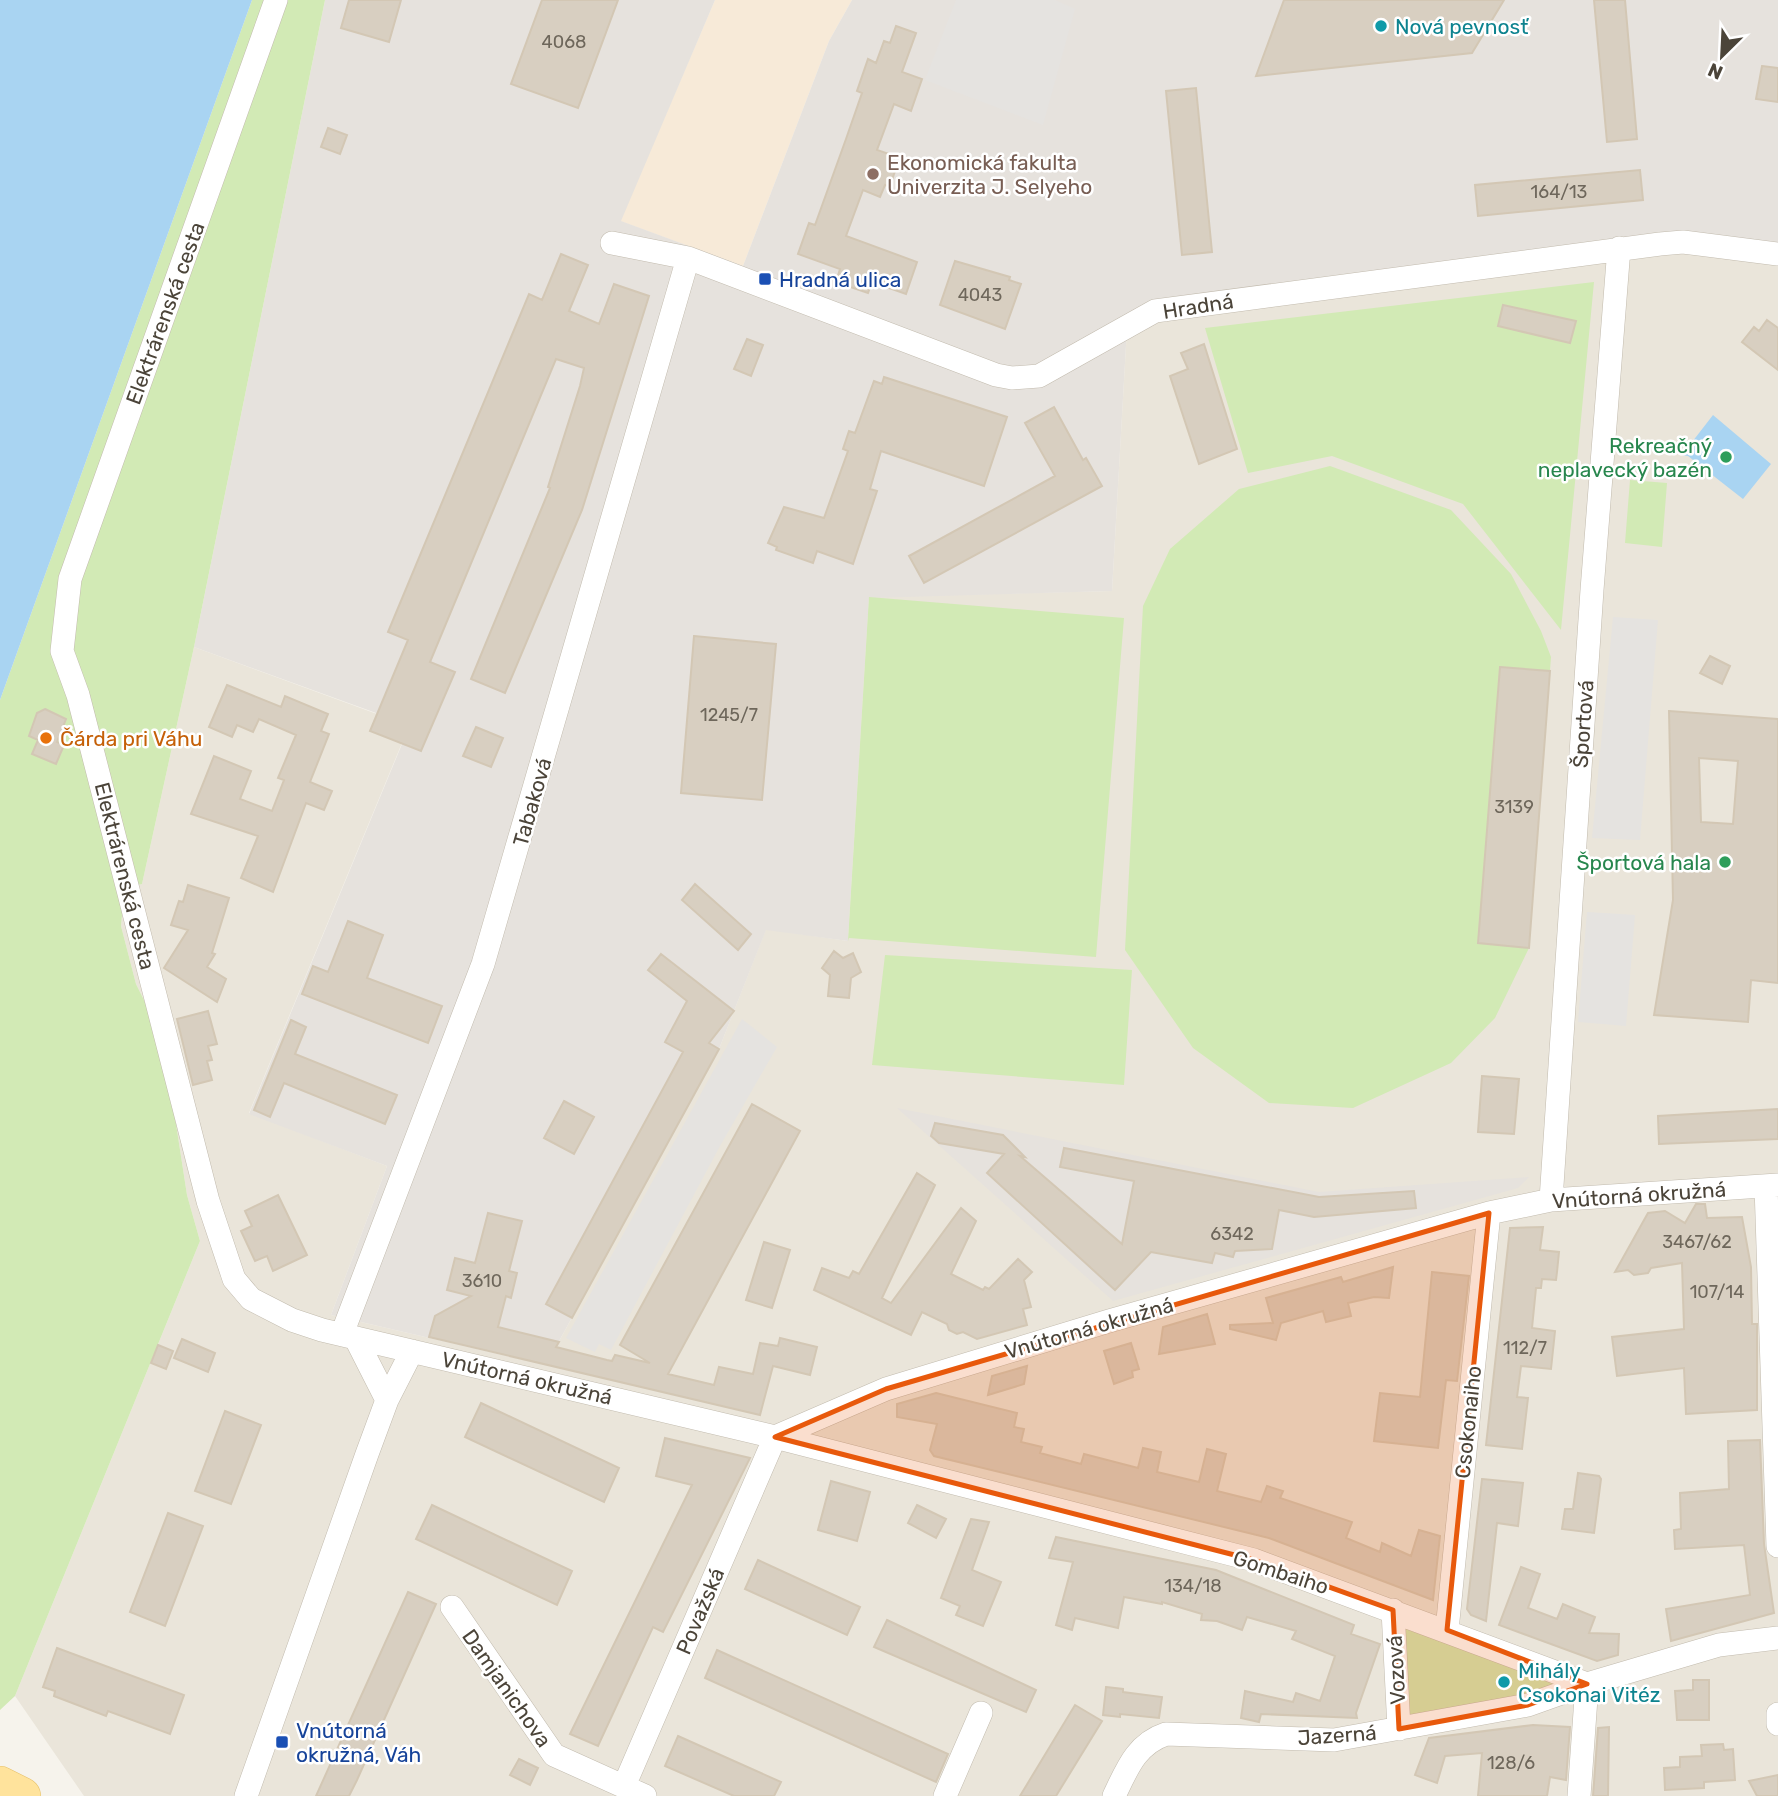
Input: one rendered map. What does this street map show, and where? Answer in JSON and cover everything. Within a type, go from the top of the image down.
[{"type":"main road","points":[[0,1785],[22,1796]]},
{"type":"main road","points":[[0,1791],[6,1796]]},
{"type":"street","name":"Elektrárenská cesta","points":[[276,0],[70,579],[62,651],[78,695],[208,1201],[234,1279],[251,1299],[271,1311],[322,1331],[349,1337]]},
{"type":"street","name":"Hradná","points":[[612,243],[688,258],[996,375],[1028,378],[1054,370],[1156,311],[1619,248],[1683,242],[1778,254]]},
{"type":"street","name":"Športová","points":[[1551,1200],[1592,590],[1619,248]]},
{"type":"street","name":"Tabaková","points":[[349,1337],[483,964],[688,258]]},
{"type":"street","name":"Vnútorná okružná","points":[[349,1337],[775,1437],[886,1389],[1109,1321],[1489,1213],[1551,1200],[1772,1185]]},
{"type":"street","points":[[1772,1185],[1778,1546]]},
{"type":"street","name":"Csokonaiho","points":[[1447,1630],[1489,1213]]},
{"type":"street","points":[[349,1337],[387,1400]]},
{"type":"street","name":"Vnútorná okružná","points":[[246,1796],[387,1400],[412,1351]]},
{"type":"street","name":"Gombaiho","points":[[775,1437],[1254,1560],[1587,1684]]},
{"type":"street","name":"Považská","points":[[624,1786],[775,1437]]},
{"type":"street","name":"Damjanichova","points":[[452,1607],[554,1755],[645,1796]]},
{"type":"street","name":"Vozová","points":[[1393,1610],[1399,1729]]},
{"type":"street","points":[[1579,1796],[1587,1684],[1719,1645],[1778,1638]]},
{"type":"street","name":"Jazerná","points":[[1114,1796],[1138,1751],[1147,1742],[1167,1734],[1334,1740],[1528,1704],[1587,1684]]},
{"type":"street","points":[[945,1796],[981,1713]]},
{"type":"street","points":[[1778,1714],[1778,1724]]},
{"type":"highlighted area","points":[[1489,1213],[1447,1630],[1587,1684],[1528,1705],[1399,1729],[1393,1610],[1254,1560],[775,1437],[886,1389]]},
{"type":"shaded area","points":[[325,0],[715,0],[621,221],[743,266],[829,41],[852,0],[1778,0],[1778,254],[1683,242],[1229,301],[1127,328],[1112,591],[869,598],[848,941],[766,930],[719,1049],[546,1365],[331,1315],[387,1166],[249,1114],[402,744],[370,731],[376,713],[194,647]]},
{"type":"shaded area","points":[[715,0],[852,0],[829,41],[743,266],[620,221]]},
{"type":"shaded area","points":[[956,0],[1055,0],[1075,9],[1043,125],[925,80]]},
{"type":"shaded area","points":[[1619,248],[1778,254],[1778,1796],[84,1796],[15,1696],[200,1241],[187,1195],[174,1111],[149,1010],[136,984],[121,926],[123,905],[119,889],[142,884],[194,647],[377,714],[402,743],[249,1113],[387,1166],[331,1315],[546,1365],[719,1049],[766,929],[848,941],[869,597],[1112,591],[1127,328],[1155,311]]},
{"type":"shaded area","points":[[1613,617],[1658,620],[1640,840],[1592,838]]},
{"type":"shaded area","points":[[1587,912],[1635,915],[1626,1026],[1578,1022]]},
{"type":"shaded area","points":[[742,1019],[777,1047],[720,1146],[611,1350],[599,1344],[595,1352],[566,1338]]},
{"type":"shaded area","points":[[897,1108],[1319,1192],[1529,1177],[1518,1188],[1113,1301]]},
{"type":"green space","points":[[252,0],[325,0],[194,647],[142,884],[119,890],[123,905],[121,926],[136,984],[149,1010],[174,1111],[187,1195],[200,1241],[15,1696],[0,1710],[0,700]]},
{"type":"green space","points":[[1594,282],[1561,630],[1463,504],[1332,456],[1248,473],[1205,328]]},
{"type":"green space","points":[[1330,466],[1451,510],[1511,574],[1541,631],[1551,657],[1529,948],[1495,1018],[1451,1063],[1353,1108],[1269,1103],[1193,1048],[1125,950],[1143,606],[1170,549],[1239,489]]},
{"type":"green space","points":[[1630,480],[1667,483],[1662,547],[1625,543]]},
{"type":"green space","points":[[869,597],[1124,618],[1096,957],[849,938],[848,941]]},
{"type":"green space","points":[[885,955],[1132,970],[1124,1085],[872,1065]]},
{"type":"green space","points":[[1403,1623],[1570,1684],[1408,1719]]},
{"type":"water","points":[[0,0],[252,0],[0,700]]},
{"type":"water","name":"Rekreačný neplavecký bazén","points":[[1713,415],[1771,464],[1743,499],[1688,456],[1682,455]]},
{"type":"building","points":[[349,0],[401,0],[389,42],[341,28]]},
{"type":"building","points":[[542,0],[618,0],[578,108],[511,84]]},
{"type":"building","name":"Nová pevnosť","points":[[1284,0],[1504,0],[1472,53],[1256,76]]},
{"type":"building","points":[[1594,0],[1625,0],[1637,139],[1607,142]]},
{"type":"building","points":[[896,26],[916,33],[902,72],[922,79],[911,111],[894,104],[877,150],[895,156],[890,169],[895,171],[890,186],[885,185],[880,197],[863,190],[846,236],[917,262],[906,294],[872,282],[868,293],[836,282],[840,269],[798,254],[809,223],[815,225],[846,139],[862,93],[857,91],[868,59],[876,63],[884,41],[890,43]]},
{"type":"building","points":[[1762,66],[1778,68],[1778,102],[1756,99]]},
{"type":"building","points":[[1196,88],[1212,252],[1182,255],[1166,91]]},
{"type":"building","points":[[328,128],[347,135],[340,154],[321,147]]},
{"type":"building","points":[[1640,170],[1643,200],[1478,216],[1475,185]]},
{"type":"building","points":[[561,254],[588,265],[569,311],[599,324],[614,284],[649,296],[582,510],[505,693],[471,679],[550,488],[548,487],[580,386],[584,368],[556,359],[430,662],[455,672],[421,751],[370,731],[408,640],[388,632],[529,294],[542,300]]},
{"type":"building","points":[[955,261],[1010,277],[1009,280],[1021,284],[1005,329],[940,305]]},
{"type":"building","points":[[1503,305],[1576,321],[1570,343],[1498,326]]},
{"type":"building","points":[[1767,320],[1778,328],[1778,370],[1742,342],[1754,327],[1759,331]]},
{"type":"building","points":[[747,339],[763,345],[751,376],[734,369]]},
{"type":"building","points":[[1204,344],[1237,449],[1199,464],[1170,376],[1188,369],[1181,353]]},
{"type":"building","points":[[884,377],[1007,417],[984,486],[881,451],[870,489],[877,491],[853,564],[817,551],[813,563],[776,550],[777,547],[768,543],[784,507],[824,518],[848,451],[843,449],[849,431],[855,433],[874,381],[882,384]]},
{"type":"building","points":[[1054,407],[1083,460],[1086,458],[1102,486],[924,583],[909,556],[1055,476],[1025,423]]},
{"type":"building","points":[[694,636],[776,644],[762,800],[681,793]]},
{"type":"building","points":[[1710,656],[1730,666],[1722,684],[1700,673]]},
{"type":"building","points":[[1500,667],[1550,671],[1529,948],[1478,943]]},
{"type":"building","points":[[227,685],[281,707],[285,696],[328,714],[321,731],[329,734],[310,782],[332,791],[324,810],[306,803],[273,892],[241,878],[258,836],[191,814],[214,756],[251,771],[240,799],[272,811],[284,780],[278,778],[296,735],[259,719],[253,732],[237,725],[232,737],[209,727]]},
{"type":"building","name":"Čárda pri Váhu","points":[[45,709],[66,719],[57,742],[64,745],[56,764],[32,754],[38,740],[29,736],[37,713]]},
{"type":"building","name":"Športová hala","points":[[1669,711],[1778,719],[1778,983],[1751,980],[1748,1022],[1654,1015],[1673,900]],"holes":[[[1699,758],[1738,761],[1733,824],[1701,822]]]},
{"type":"building","points":[[476,727],[503,738],[491,767],[463,756]]},
{"type":"building","points":[[695,884],[751,934],[738,950],[682,900]]},
{"type":"building","points":[[188,885],[229,898],[212,953],[215,954],[207,967],[226,979],[217,1002],[164,968],[188,930],[171,925]]},
{"type":"building","points":[[348,921],[383,935],[367,978],[442,1006],[428,1043],[302,994],[313,966],[328,972]]},
{"type":"building","points":[[834,951],[843,958],[853,953],[861,972],[851,978],[849,998],[828,996],[830,975],[822,968]]},
{"type":"building","points":[[661,954],[734,1011],[709,1043],[719,1049],[572,1318],[546,1304],[683,1052],[665,1042],[687,1001],[648,970]]},
{"type":"building","points":[[208,1011],[217,1044],[208,1046],[212,1060],[207,1061],[212,1080],[193,1085],[177,1019]]},
{"type":"building","points":[[291,1020],[306,1027],[295,1054],[397,1095],[385,1124],[284,1083],[270,1117],[254,1110]]},
{"type":"building","points":[[1482,1076],[1519,1079],[1514,1134],[1478,1132]]},
{"type":"building","points":[[564,1101],[594,1117],[574,1154],[544,1138]]},
{"type":"building","points":[[752,1104],[800,1131],[668,1374],[714,1385],[719,1367],[753,1374],[760,1343],[778,1346],[780,1338],[817,1347],[810,1375],[773,1366],[760,1415],[429,1337],[435,1316],[471,1296],[447,1290],[455,1258],[475,1263],[488,1213],[522,1221],[509,1271],[517,1273],[511,1298],[506,1296],[498,1327],[559,1342],[556,1347],[607,1360],[612,1361],[615,1355],[650,1363],[620,1345]]},
{"type":"building","points":[[1778,1109],[1778,1139],[1659,1144],[1658,1116]]},
{"type":"building","points":[[935,1123],[1003,1135],[1025,1157],[1020,1156],[1122,1244],[1134,1181],[1060,1167],[1064,1148],[1319,1197],[1414,1191],[1416,1208],[1314,1217],[1279,1210],[1272,1249],[1235,1251],[1233,1257],[1215,1253],[1212,1263],[1151,1252],[1115,1290],[987,1173],[1004,1154],[939,1143],[931,1136]]},
{"type":"building","points":[[917,1173],[935,1185],[882,1298],[891,1303],[961,1208],[976,1221],[951,1274],[983,1290],[985,1287],[989,1289],[1018,1259],[1032,1272],[1024,1280],[1031,1307],[1023,1309],[1027,1325],[977,1339],[963,1332],[957,1334],[949,1330],[947,1324],[922,1312],[911,1335],[814,1290],[822,1268],[849,1278],[853,1271],[859,1274]]},
{"type":"building","points":[[278,1195],[307,1255],[273,1271],[267,1256],[255,1261],[241,1231],[252,1226],[245,1211]]},
{"type":"building","points":[[1696,1204],[1705,1204],[1707,1218],[1742,1217],[1751,1267],[1752,1324],[1757,1324],[1757,1410],[1686,1414],[1684,1368],[1617,1376],[1612,1337],[1684,1329],[1682,1263],[1651,1268],[1648,1273],[1634,1275],[1628,1270],[1615,1272],[1648,1213],[1665,1211],[1685,1223]]},
{"type":"building","points":[[1543,1227],[1540,1250],[1559,1252],[1557,1272],[1556,1280],[1542,1279],[1541,1288],[1536,1288],[1532,1328],[1555,1331],[1551,1369],[1521,1366],[1517,1397],[1528,1398],[1522,1449],[1486,1445],[1510,1228]]},
{"type":"building","points":[[764,1242],[790,1250],[772,1308],[746,1300]]},
{"type":"building","points":[[1393,1267],[1389,1298],[1374,1297],[1348,1303],[1351,1316],[1326,1322],[1323,1311],[1281,1323],[1276,1340],[1230,1329],[1230,1325],[1273,1323],[1266,1298],[1341,1277],[1343,1282]]},
{"type":"building","points":[[1432,1272],[1469,1276],[1457,1381],[1446,1380],[1438,1448],[1374,1441],[1380,1393],[1420,1397]]},
{"type":"building","points":[[1207,1314],[1215,1344],[1159,1354],[1163,1327]]},
{"type":"building","points":[[182,1339],[215,1353],[208,1372],[174,1358]]},
{"type":"building","points":[[1131,1343],[1139,1369],[1132,1371],[1133,1377],[1114,1384],[1104,1351]]},
{"type":"building","points":[[158,1345],[173,1351],[166,1369],[151,1363]]},
{"type":"building","points":[[1027,1366],[1024,1384],[988,1395],[992,1376]]},
{"type":"building","points":[[936,1393],[1017,1413],[1014,1427],[1024,1429],[1021,1442],[1042,1447],[1040,1453],[1081,1464],[1084,1454],[1138,1468],[1143,1448],[1161,1452],[1157,1472],[1199,1482],[1207,1449],[1226,1454],[1217,1491],[1261,1502],[1267,1486],[1283,1491],[1280,1498],[1352,1522],[1346,1538],[1380,1552],[1382,1543],[1411,1556],[1419,1530],[1440,1536],[1433,1600],[1269,1538],[934,1456],[930,1450],[937,1424],[897,1417],[897,1404]]},
{"type":"building","points":[[481,1403],[619,1468],[604,1502],[465,1437]]},
{"type":"building","points":[[225,1411],[261,1425],[231,1504],[195,1491]]},
{"type":"building","points":[[665,1438],[750,1458],[663,1632],[653,1627],[598,1746],[570,1734],[692,1485],[656,1476]]},
{"type":"building","points":[[1760,1440],[1764,1544],[1774,1613],[1671,1641],[1666,1609],[1750,1595],[1744,1545],[1675,1549],[1674,1530],[1681,1529],[1680,1493],[1729,1489],[1728,1441]]},
{"type":"building","points":[[1578,1473],[1599,1476],[1601,1479],[1594,1533],[1562,1529],[1565,1509],[1573,1509]]},
{"type":"building","points":[[1482,1479],[1523,1483],[1518,1526],[1497,1523],[1486,1621],[1471,1615],[1467,1609]]},
{"type":"building","points":[[831,1481],[870,1492],[857,1541],[818,1530]]},
{"type":"building","points":[[432,1505],[572,1571],[557,1605],[416,1539]]},
{"type":"building","points":[[917,1505],[946,1519],[936,1538],[908,1523]]},
{"type":"building","points":[[168,1513],[203,1526],[165,1626],[130,1612]]},
{"type":"building","points":[[971,1519],[989,1522],[972,1570],[1001,1582],[983,1626],[956,1615],[960,1606],[941,1598]]},
{"type":"building","points":[[1056,1537],[1216,1570],[1354,1625],[1351,1634],[1380,1644],[1356,1713],[1357,1718],[1261,1714],[1259,1722],[1241,1718],[1245,1691],[1293,1702],[1296,1693],[1320,1701],[1335,1656],[1292,1639],[1296,1631],[1247,1617],[1242,1630],[1217,1621],[1201,1620],[1202,1614],[1162,1602],[1124,1597],[1118,1628],[1075,1618],[1072,1630],[1056,1625],[1073,1562],[1049,1558]]},
{"type":"building","points":[[758,1560],[860,1607],[847,1635],[745,1589]]},
{"type":"building","points":[[1521,1567],[1540,1574],[1528,1608],[1557,1619],[1563,1604],[1595,1617],[1589,1633],[1619,1634],[1618,1655],[1597,1661],[1499,1625]]},
{"type":"building","points":[[408,1592],[436,1604],[357,1780],[349,1796],[316,1796]]},
{"type":"building","points":[[887,1620],[1036,1690],[1026,1712],[874,1647]]},
{"type":"building","points":[[57,1648],[184,1695],[170,1734],[108,1711],[106,1716],[54,1696],[55,1691],[43,1687]]},
{"type":"building","points":[[717,1650],[948,1754],[936,1782],[705,1678]]},
{"type":"building","points":[[1693,1680],[1709,1680],[1709,1720],[1677,1720],[1675,1691],[1693,1690]]},
{"type":"building","points":[[1106,1687],[1162,1697],[1159,1718],[1103,1715]]},
{"type":"building","points":[[1075,1705],[1102,1721],[1056,1796],[1020,1796]]},
{"type":"building","points":[[1533,1725],[1570,1727],[1566,1780],[1550,1777],[1547,1796],[1478,1796],[1482,1753],[1445,1756],[1437,1783],[1415,1775],[1429,1738]]},
{"type":"building","points":[[1609,1727],[1608,1796],[1593,1796],[1598,1728]]},
{"type":"building","points":[[678,1736],[781,1782],[774,1796],[734,1796],[665,1766]]},
{"type":"building","points":[[1723,1744],[1724,1750],[1733,1749],[1735,1780],[1704,1782],[1704,1788],[1665,1790],[1664,1768],[1680,1767],[1680,1757],[1702,1756],[1701,1745]]},
{"type":"building","points":[[519,1759],[538,1768],[530,1785],[510,1775]]},
{"type":"building","points":[[1778,1775],[1778,1796],[1757,1796],[1749,1781]]},
{"type":"place","name":"Nová pevnosť","points":[[1381,26]]},
{"type":"place","name":"Ekonomická fakulta Univerzita J. Selyeho","points":[[873,174]]},
{"type":"place","name":"Hradná ulica","points":[[765,279]]},
{"type":"place","name":"Rekreačný neplavecký bazén","points":[[1726,457]]},
{"type":"place","name":"Čárda pri Váhu","points":[[46,738]]},
{"type":"place","name":"Športová hala","points":[[1725,862]]},
{"type":"place","name":"Mihály Csokonai Vitéz","points":[[1504,1682]]},
{"type":"place","name":"Vnútorná okružná, Váh","points":[[282,1742]]}]
